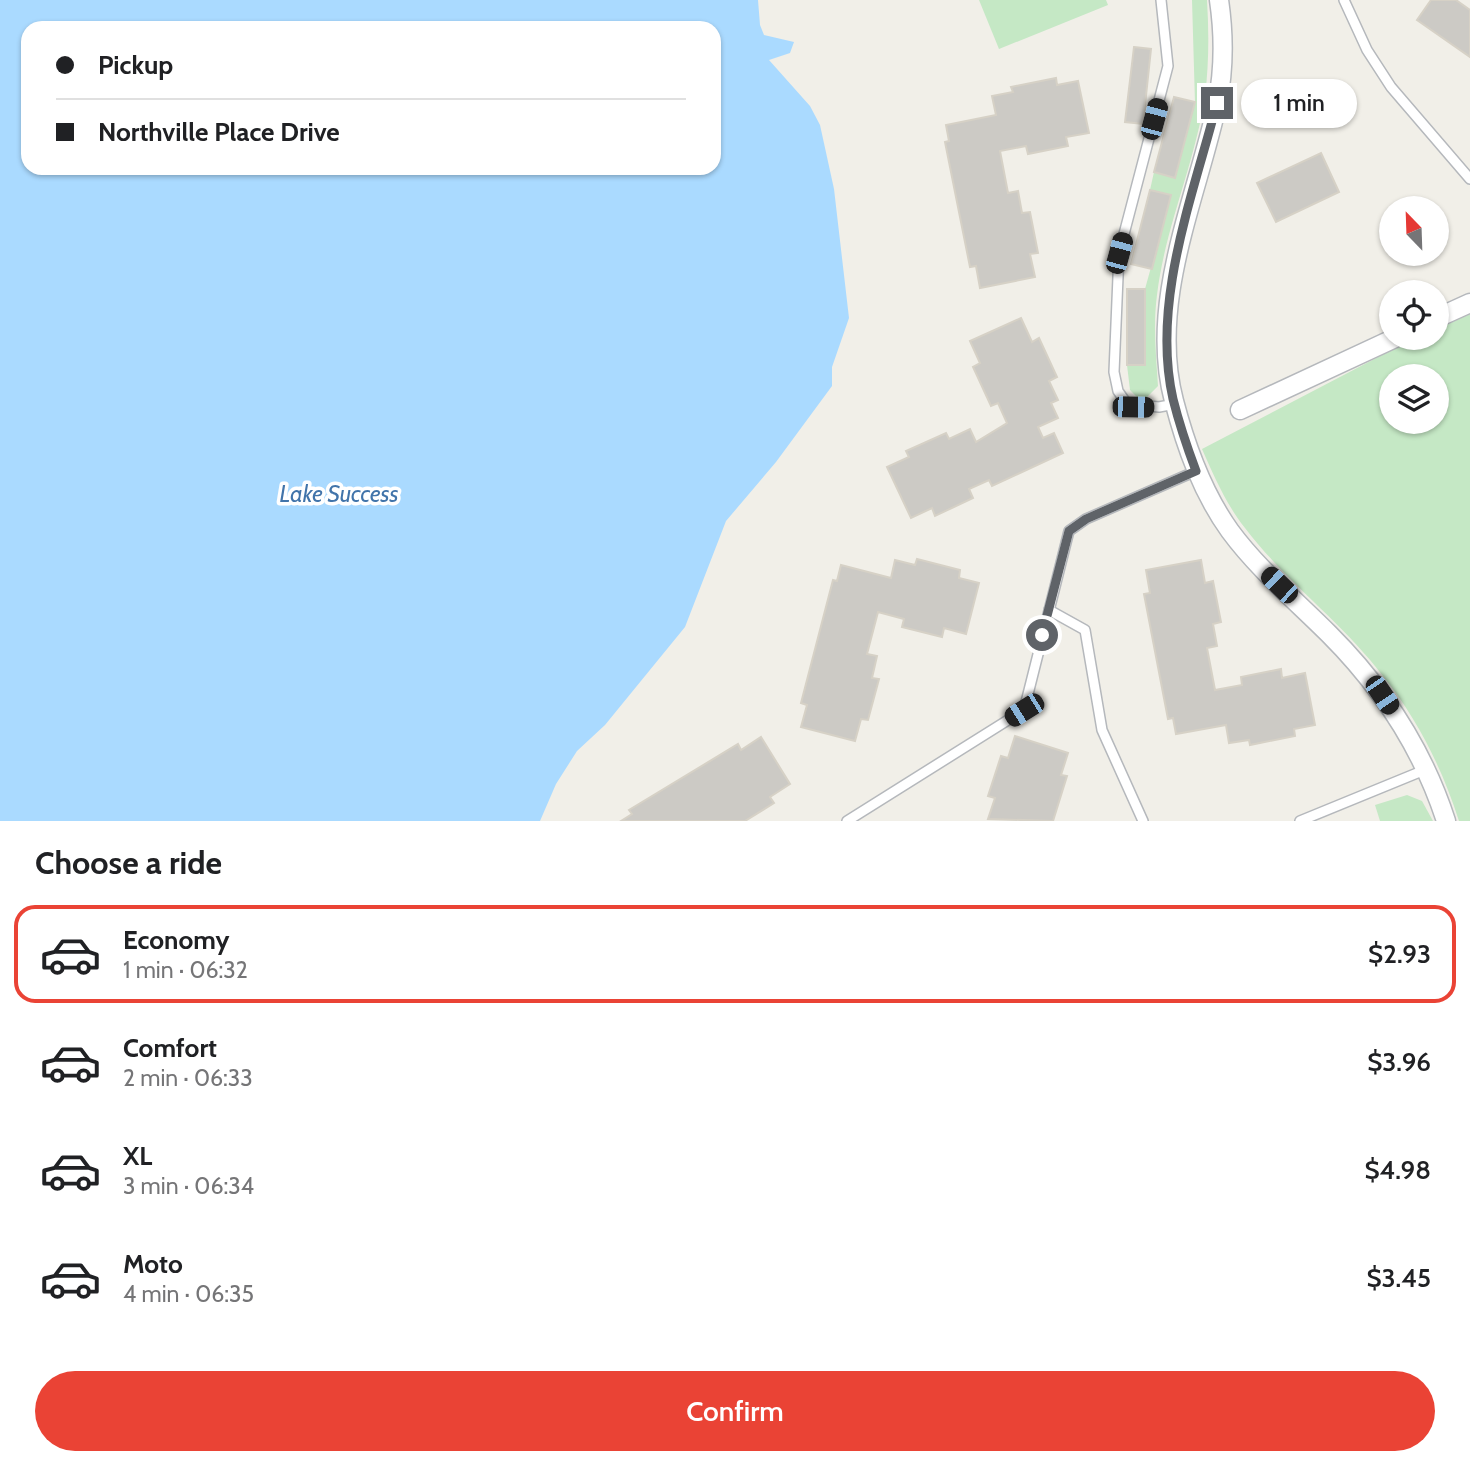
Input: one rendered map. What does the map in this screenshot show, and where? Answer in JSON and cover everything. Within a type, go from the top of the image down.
[{"type":"street","points":[[1219,0],[1222,66],[1217,103],[1177,257],[1170,301],[1169,369],[1175,404],[1196,471],[1231,531],[1262,568],[1332,637],[1382,695],[1427,769],[1446,821]]},
{"type":"street","points":[[1449,313],[1470,303]]},
{"type":"street","points":[[1240,410],[1379,345]]},
{"type":"lane","points":[[1161,0],[1168,66],[1119,253],[1114,372],[1118,391],[1127,404],[1159,407],[1175,404]]},
{"type":"lane","points":[[1344,0],[1367,50],[1391,87],[1470,179]]},
{"type":"lane","points":[[847,821],[1024,710],[1069,531],[1086,519],[1196,471]]},
{"type":"lane","points":[[1049,610],[1085,630],[1102,730],[1143,821]]},
{"type":"lane","points":[[1300,821],[1427,769]]},
{"type":"green space","points":[[979,0],[1106,0],[1108,5],[999,49]]},
{"type":"green space","points":[[1192,0],[1207,0],[1205,96],[1161,270],[1155,318],[1158,386],[1146,398],[1137,397],[1130,390],[1127,365],[1145,365],[1145,289],[1171,195],[1150,190],[1154,172],[1175,177],[1195,103]]},
{"type":"green space","points":[[1470,314],[1470,821],[1459,821],[1428,745],[1396,693],[1367,656],[1278,566],[1245,528],[1226,500],[1202,449],[1392,350],[1449,350],[1449,324]]},
{"type":"green space","points":[[1407,795],[1422,801],[1433,821],[1380,821],[1375,805]]},
{"type":"water","name":"Lake Success","points":[[0,0],[758,0],[760,25],[764,35],[794,42],[790,53],[769,60],[810,106],[820,125],[834,189],[849,318],[832,367],[832,386],[776,462],[726,521],[685,627],[605,725],[577,751],[556,784],[540,821],[0,821]]},
{"type":"building","points":[[1431,0],[1456,0],[1470,10],[1470,57],[1417,20]]},
{"type":"building","points":[[1134,47],[1151,49],[1143,124],[1125,122]]},
{"type":"building","points":[[1056,78],[1057,85],[1078,81],[1089,133],[1066,137],[1068,146],[1028,154],[1026,146],[1000,151],[1008,193],[1018,191],[1022,213],[1030,212],[1038,253],[1030,254],[1035,277],[980,288],[976,266],[970,267],[945,142],[949,141],[946,125],[996,115],[992,96],[1013,92],[1011,87]]},
{"type":"building","points":[[1174,97],[1195,102],[1175,178],[1154,172]]},
{"type":"building","points":[[1321,153],[1339,192],[1276,222],[1257,183]]},
{"type":"building","points":[[1150,190],[1171,195],[1152,269],[1131,264]]},
{"type":"building","points":[[1127,289],[1145,289],[1145,365],[1127,365]]},
{"type":"building","points":[[1021,318],[1032,342],[1039,338],[1057,377],[1049,381],[1058,400],[1051,403],[1058,418],[1038,427],[1043,438],[1054,433],[1063,453],[992,486],[989,480],[969,489],[973,498],[935,516],[932,508],[911,518],[887,467],[909,457],[906,451],[946,433],[949,439],[970,429],[976,442],[1007,423],[998,403],[991,406],[973,367],[980,363],[970,341]]},
{"type":"building","points":[[917,559],[960,570],[959,578],[979,583],[966,634],[944,628],[942,637],[902,627],[904,619],[878,612],[867,654],[877,656],[872,678],[879,679],[868,720],[861,719],[855,741],[801,727],[807,705],[801,703],[833,580],[837,581],[841,565],[891,578],[895,560],[915,565]]},
{"type":"building","points":[[1201,560],[1205,583],[1213,581],[1221,622],[1213,624],[1217,646],[1207,648],[1215,690],[1242,685],[1241,677],[1281,669],[1282,678],[1305,673],[1315,725],[1294,729],[1295,736],[1250,745],[1249,740],[1229,743],[1226,725],[1176,734],[1173,718],[1168,719],[1144,594],[1150,593],[1146,570]]},
{"type":"building","points":[[1015,736],[1068,753],[1061,775],[1067,776],[1053,821],[988,819],[995,798],[988,796],[1001,756],[1008,758]]},
{"type":"building","points":[[761,737],[790,784],[770,797],[774,803],[745,821],[621,821],[632,814],[629,810],[738,744],[741,750]]},
{"type":"route","points":[[1042,635],[1069,531],[1086,519],[1196,471],[1173,399],[1167,340],[1177,257],[1217,103]]}]
